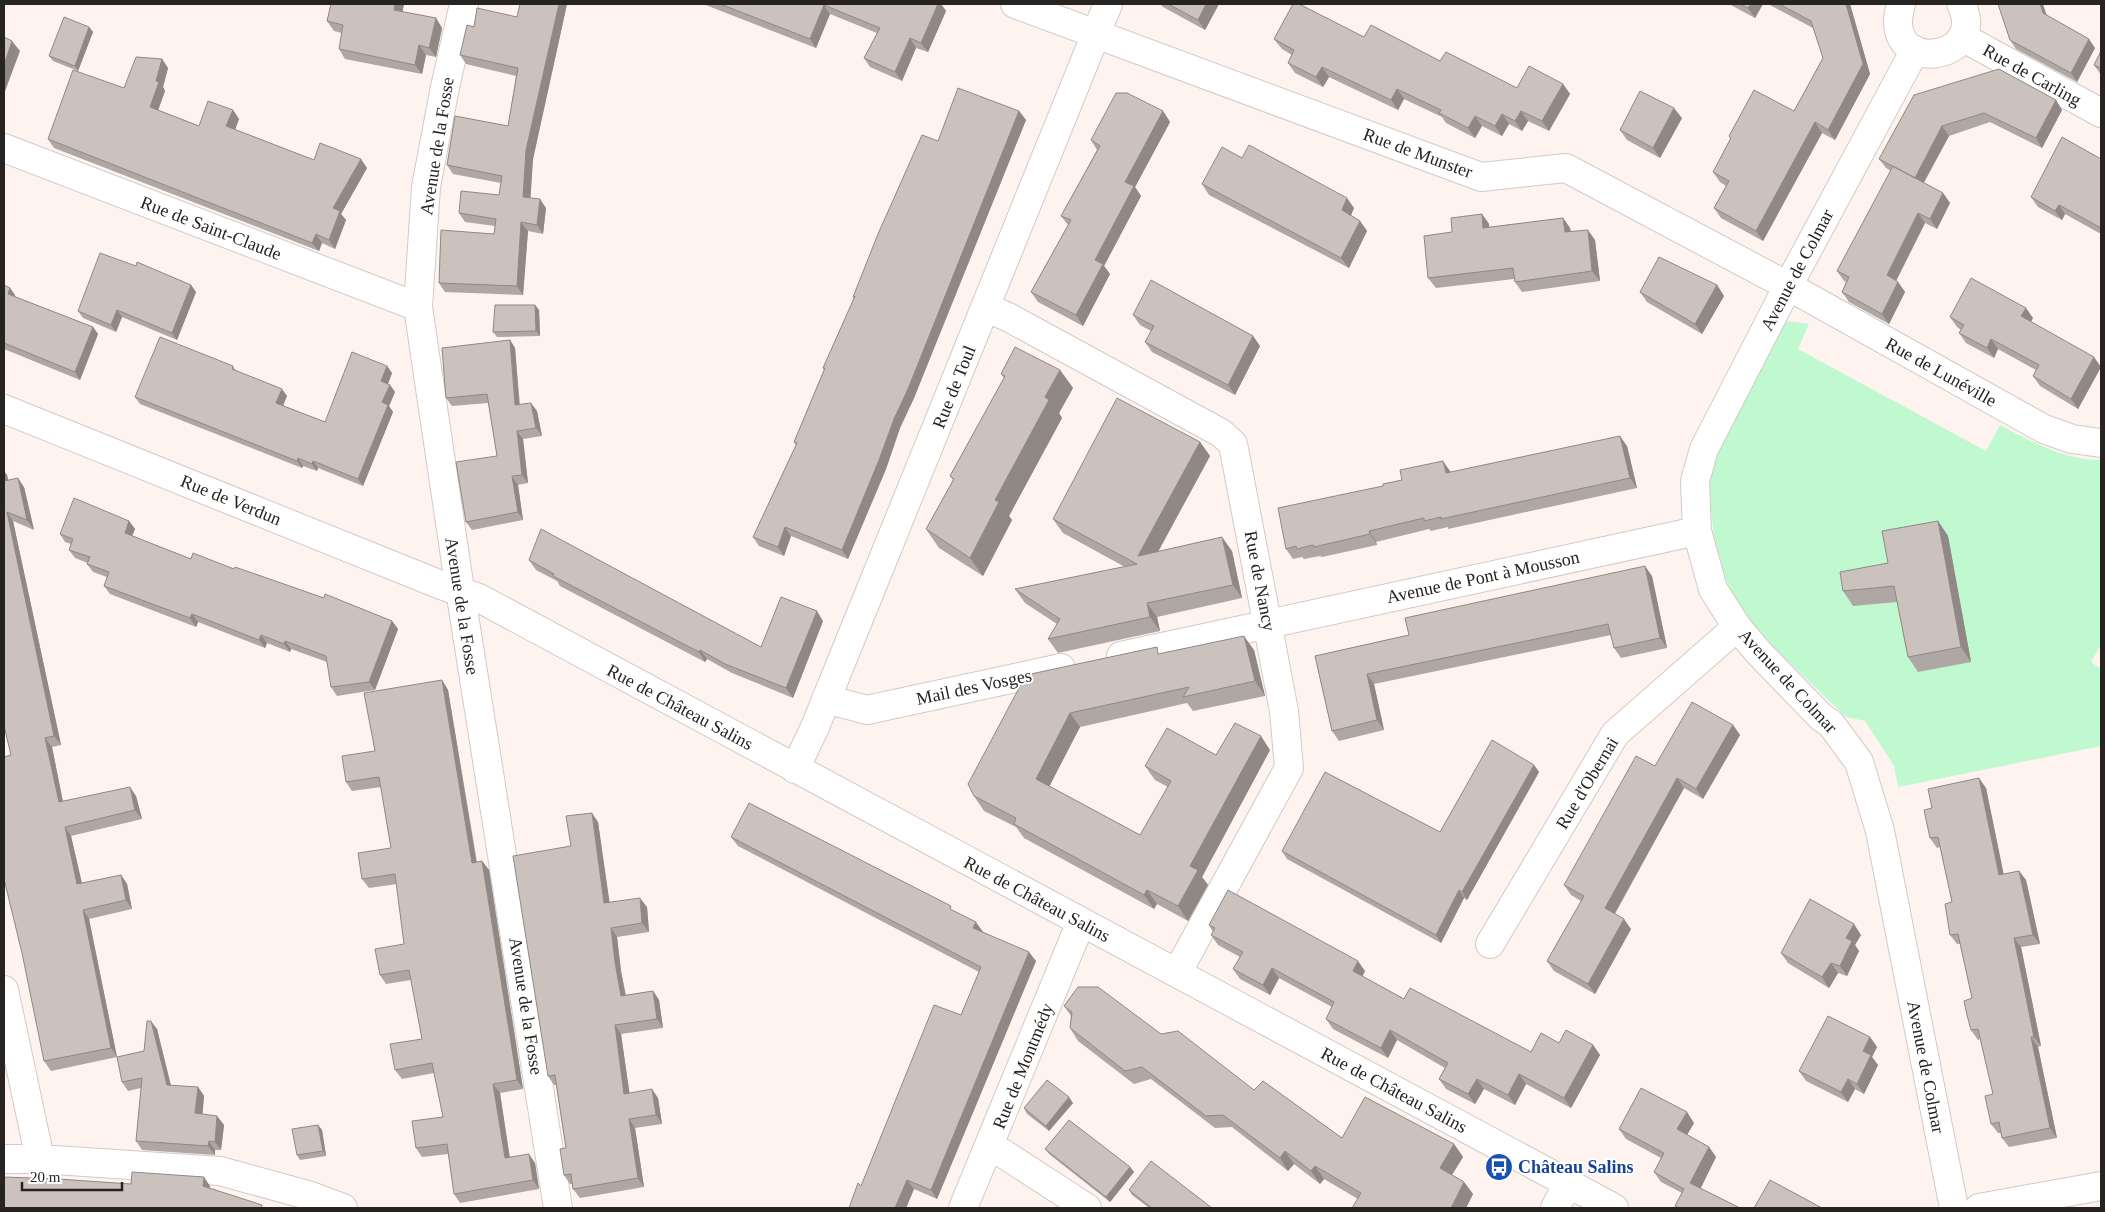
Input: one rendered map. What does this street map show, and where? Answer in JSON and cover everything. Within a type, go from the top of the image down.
[{"type":"street","name":"Avenue de la Fosse","points":[[464,4],[445,87],[426,187],[418,307],[460,590],[558,1208]]},
{"type":"street","name":"Rue de Munster","points":[[1015,4],[1482,177],[1566,168],[1788,286]]},
{"type":"street","name":"Rue de Toul","points":[[795,769],[986,308],[1108,4]]},
{"type":"street","points":[[1901,4],[1898,16],[1898,30],[1904,42],[1915,50],[1928,55],[1941,54],[1953,48],[1962,38],[1966,24],[1965,11],[1961,4]]},
{"type":"street","name":"Rue de Carling","points":[[1962,38],[2101,113]]},
{"type":"street","name":"Avenue de Colmar","points":[[1915,50],[1788,286],[1704,449],[1695,481],[1697,531],[1713,589],[1737,627],[1759,653],[1821,717],[1831,724],[1859,762],[1880,831],[1954,1208]]},
{"type":"street","name":"Rue de Saint-Claude","points":[[4,148],[418,307]]},
{"type":"street","name":"Rue de Lunéville","points":[[1788,286],[2044,429],[2072,439],[2101,443]]},
{"type":"street","name":"Rue de Nancy","points":[[986,308],[1008,317],[1221,433],[1233,444],[1284,711],[1289,768],[1177,973]]},
{"type":"street","name":"Rue de Verdun","points":[[4,408],[441,585],[460,590]]},
{"type":"street","name":"Avenue de Pont à Mousson","points":[[1268,623],[1697,531]]},
{"type":"street","name":"Rue de Château Salins","points":[[460,590],[479,598],[1614,1208]]},
{"type":"street","name":"Mail des Vosges","points":[[826,698],[867,710],[1268,623]]},
{"type":"street","name":"Rue d'Obernai","points":[[1490,944],[1615,734],[1737,627]]},
{"type":"street","name":"Rue de Montmédy","points":[[963,1208],[1081,922]]},
{"type":"street","points":[[4,990],[40,1159]]},
{"type":"street","points":[[990,1145],[1087,1208]]},
{"type":"street","points":[[4,1159],[40,1159],[220,1170],[311,1196],[343,1208]]},
{"type":"street","points":[[1555,1208],[1568,1183]]},
{"type":"street","points":[[1979,1208],[2101,1186]]},
{"type":"green space","points":[[1785,321],[1809,324],[1798,349],[1986,451],[2000,425],[2049,449],[2075,457],[2101,460],[2101,645],[2091,662],[2101,669],[2101,746],[1898,787],[1894,766],[1865,721],[1846,717],[1753,627],[1734,597],[1716,558],[1708,479],[1714,459]]},
{"type":"building","points":[[331,4],[395,4],[394,10],[436,18],[429,48],[419,45],[415,65],[339,49],[343,25],[327,21]]},
{"type":"building","points":[[520,4],[559,4],[526,150],[523,197],[540,199],[537,225],[521,222],[517,286],[439,283],[441,230],[494,234],[496,219],[459,213],[461,191],[499,195],[502,176],[447,165],[455,116],[508,126],[518,68],[460,55],[467,25],[474,27],[477,8],[517,17]]},
{"type":"building","points":[[720,4],[938,4],[921,43],[910,38],[895,72],[864,58],[880,28],[824,5],[810,39]]},
{"type":"building","points":[[1168,4],[1206,4],[1198,20]]},
{"type":"building","points":[[1293,4],[1299,4],[1364,37],[1371,25],[1440,61],[1446,52],[1517,88],[1529,66],[1563,84],[1542,121],[1521,111],[1515,121],[1502,114],[1495,126],[1475,116],[1468,128],[1439,113],[1441,110],[1397,89],[1391,100],[1322,67],[1316,77],[1288,63],[1294,50],[1274,39]]},
{"type":"building","points":[[1740,4],[1751,4],[1748,8]]},
{"type":"building","points":[[1779,4],[1846,4],[1863,64],[1828,130],[1815,122],[1756,231],[1714,208],[1729,181],[1713,172],[1731,138],[1729,136],[1754,90],[1794,111],[1823,58],[1811,21]]},
{"type":"building","points":[[1998,4],[2040,4],[2043,13],[2089,39],[2071,73],[2010,40]]},
{"type":"building","points":[[64,17],[89,27],[75,66],[49,56]]},
{"type":"building","points":[[4,37],[12,41],[4,65]]},
{"type":"building","points":[[2101,51],[2101,68],[2094,65]]},
{"type":"building","points":[[136,57],[162,59],[156,81],[159,82],[150,107],[199,126],[208,101],[233,110],[226,126],[314,160],[320,143],[361,159],[333,208],[340,211],[329,240],[316,234],[312,243],[48,139],[73,70],[124,88]]},
{"type":"building","points":[[1999,69],[2056,100],[2036,138],[1984,113],[1942,126],[1915,178],[1879,159],[1914,95]]},
{"type":"building","points":[[958,88],[1019,111],[842,550],[785,527],[778,547],[753,537],[797,443],[794,442],[825,368],[823,368],[855,296],[853,297],[878,234],[922,135],[938,141]]},
{"type":"building","points":[[1640,91],[1674,108],[1653,148],[1620,130]]},
{"type":"building","points":[[1116,93],[1127,93],[1163,111],[1125,182],[1134,186],[1095,260],[1103,264],[1076,315],[1031,292],[1071,220],[1061,216],[1100,146],[1091,140]]},
{"type":"building","points":[[2062,137],[2101,159],[2101,228],[2059,205],[2055,211],[2031,197]]},
{"type":"building","points":[[1249,145],[1347,198],[1342,210],[1360,221],[1341,258],[1202,184],[1222,147],[1242,158]]},
{"type":"building","points":[[1893,166],[1943,193],[1930,219],[1918,213],[1887,275],[1898,282],[1882,314],[1842,292],[1849,277],[1837,271]]},
{"type":"building","points":[[1482,214],[1483,228],[1563,218],[1565,232],[1588,230],[1592,271],[1515,282],[1513,268],[1428,278],[1424,236],[1452,232],[1451,218]]},
{"type":"building","points":[[100,253],[136,266],[137,262],[191,285],[172,333],[117,310],[111,325],[78,311]]},
{"type":"building","points":[[1659,257],[1717,285],[1695,324],[1640,292]]},
{"type":"building","points":[[1971,278],[2026,308],[2021,316],[2094,357],[2071,399],[2033,376],[2039,365],[1991,339],[1987,348],[1959,333],[1964,325],[1950,317]]},
{"type":"building","points":[[1151,280],[1253,336],[1228,385],[1145,342],[1154,326],[1133,315]]},
{"type":"building","points":[[4,285],[10,288],[8,294],[93,327],[75,372],[4,343]]},
{"type":"building","points":[[495,305],[535,305],[536,331],[493,332]]},
{"type":"building","points":[[160,337],[233,366],[232,369],[282,389],[276,403],[325,422],[352,352],[387,366],[381,381],[390,385],[382,402],[388,405],[358,479],[313,461],[312,464],[298,458],[297,461],[135,397]]},
{"type":"building","points":[[510,340],[515,405],[531,403],[536,428],[517,431],[522,475],[512,476],[518,512],[466,522],[456,462],[497,456],[487,394],[446,398],[442,348]]},
{"type":"building","points":[[1015,347],[1060,370],[1045,397],[1049,400],[995,500],[999,502],[970,558],[926,529],[954,479],[950,476],[1005,376],[1001,374]]},
{"type":"building","points":[[1117,398],[1200,442],[1138,556],[1222,537],[1233,585],[1147,603],[1150,617],[1048,639],[1060,619],[1015,589],[1137,564],[1053,519]]},
{"type":"building","points":[[1620,436],[1630,478],[1441,519],[1441,517],[1424,521],[1424,518],[1369,531],[1370,534],[1314,547],[1313,545],[1297,549],[1296,546],[1286,549],[1278,508],[1383,486],[1383,484],[1402,480],[1400,470],[1443,461],[1446,473]]},
{"type":"building","points":[[18,478],[27,520],[7,512],[54,736],[45,738],[59,802],[130,787],[135,810],[65,827],[77,884],[121,875],[126,900],[83,910],[111,1048],[44,1061],[22,953],[4,879],[4,757],[11,755],[4,726],[4,481]]},
{"type":"building","points":[[74,498],[129,521],[125,533],[191,559],[193,553],[234,569],[235,567],[324,598],[325,594],[392,621],[369,682],[331,687],[326,656],[285,641],[284,644],[261,635],[259,640],[192,614],[190,618],[104,586],[109,572],[87,564],[90,557],[69,550],[73,539],[60,534]]},
{"type":"building","points":[[1938,521],[1961,647],[1908,657],[1894,586],[1843,591],[1840,572],[1888,563],[1882,531]]},
{"type":"building","points":[[541,529],[761,647],[781,597],[817,611],[786,688],[725,664],[700,650],[699,652],[553,576],[554,574],[529,560]]},
{"type":"building","points":[[1645,566],[1660,638],[1614,648],[1608,624],[1367,674],[1377,720],[1332,731],[1315,656],[1409,635],[1405,618]]},
{"type":"building","points":[[1244,636],[1255,681],[1183,697],[1189,687],[1070,713],[1036,779],[1140,835],[1171,781],[1145,766],[1167,728],[1216,755],[1235,723],[1261,736],[1190,866],[1198,870],[1178,906],[1147,890],[1144,895],[1014,824],[1016,818],[974,796],[968,784],[1026,675],[1157,647],[1158,654]]},
{"type":"building","points":[[442,680],[472,863],[482,861],[517,1080],[493,1084],[505,1158],[529,1154],[533,1180],[454,1194],[447,1144],[416,1148],[412,1121],[443,1117],[432,1063],[395,1070],[390,1044],[422,1039],[409,970],[380,975],[375,949],[404,944],[395,874],[362,879],[358,853],[391,848],[379,777],[346,782],[342,756],[375,751],[364,693]]},
{"type":"building","points":[[1692,702],[1733,725],[1696,789],[1677,778],[1605,908],[1624,919],[1588,984],[1547,961],[1584,896],[1564,885],[1636,756],[1655,766]]},
{"type":"building","points":[[1492,740],[1534,765],[1462,892],[1459,890],[1436,935],[1282,851],[1325,772],[1440,832]]},
{"type":"building","points":[[1979,778],[1999,875],[2019,871],[2033,935],[2014,938],[2034,1037],[2031,1037],[2050,1128],[2002,1138],[1999,1122],[1991,1124],[1985,1096],[1993,1094],[1978,1029],[1971,1030],[1964,1001],[1972,998],[1958,934],[1950,935],[1945,904],[1952,902],[1938,837],[1930,838],[1924,810],[1932,808],[1928,789]]},
{"type":"building","points":[[749,803],[951,906],[950,909],[976,922],[973,928],[1029,952],[931,1190],[907,1180],[895,1208],[849,1208],[858,1183],[861,1186],[934,1005],[961,1015],[981,967],[731,837]]},
{"type":"building","points":[[592,813],[604,903],[640,898],[642,923],[611,928],[615,962],[621,996],[653,991],[657,1019],[615,1025],[624,1094],[652,1089],[656,1115],[629,1119],[638,1178],[573,1189],[571,1174],[564,1175],[560,1149],[566,1148],[555,1075],[548,1076],[513,856],[571,846],[566,816]]},
{"type":"building","points":[[1228,890],[1358,961],[1353,971],[1404,999],[1410,988],[1531,1052],[1541,1033],[1559,1043],[1566,1030],[1593,1045],[1564,1098],[1519,1074],[1508,1095],[1477,1079],[1468,1094],[1439,1079],[1448,1063],[1390,1030],[1381,1048],[1326,1019],[1334,1002],[1272,968],[1263,985],[1233,969],[1243,952],[1211,935],[1215,928],[1209,925]]},
{"type":"building","points":[[1810,899],[1854,924],[1846,938],[1852,941],[1840,966],[1831,963],[1822,977],[1781,953]]},
{"type":"building","points":[[1078,987],[1098,987],[1161,1034],[1178,1031],[1254,1090],[1263,1081],[1342,1138],[1365,1097],[1454,1144],[1440,1168],[1464,1182],[1451,1208],[1352,1208],[1361,1193],[1315,1166],[1311,1171],[1285,1151],[1280,1158],[1223,1115],[1206,1116],[1142,1067],[1125,1071],[1070,1028],[1072,1012],[1064,1006]]},
{"type":"building","points":[[1828,1016],[1870,1037],[1863,1051],[1871,1055],[1857,1084],[1848,1079],[1841,1092],[1799,1071]]},
{"type":"building","points":[[147,1021],[151,1021],[167,1085],[198,1087],[195,1113],[217,1116],[215,1142],[209,1141],[208,1146],[136,1141],[142,1078],[122,1082],[117,1057],[144,1051]]},
{"type":"building","points":[[1047,1080],[1069,1097],[1046,1126],[1024,1108]]},
{"type":"building","points":[[1641,1088],[1687,1112],[1677,1129],[1709,1147],[1690,1183],[1740,1208],[1680,1208],[1675,1206],[1684,1189],[1654,1172],[1664,1153],[1619,1129]]},
{"type":"building","points":[[1069,1120],[1130,1167],[1106,1197],[1045,1149]]},
{"type":"building","points":[[318,1125],[323,1151],[297,1155],[292,1129]]},
{"type":"building","points":[[1151,1161],[1212,1208],[1152,1208],[1129,1190]]},
{"type":"building","points":[[132,1172],[204,1177],[203,1186],[262,1205],[261,1208],[4,1208],[4,1177],[131,1184]]},
{"type":"building","points":[[1770,1180],[1822,1208],[1754,1208]]},
{"type":"place","name":"Château Salins","points":[[1499,1167]]}]
